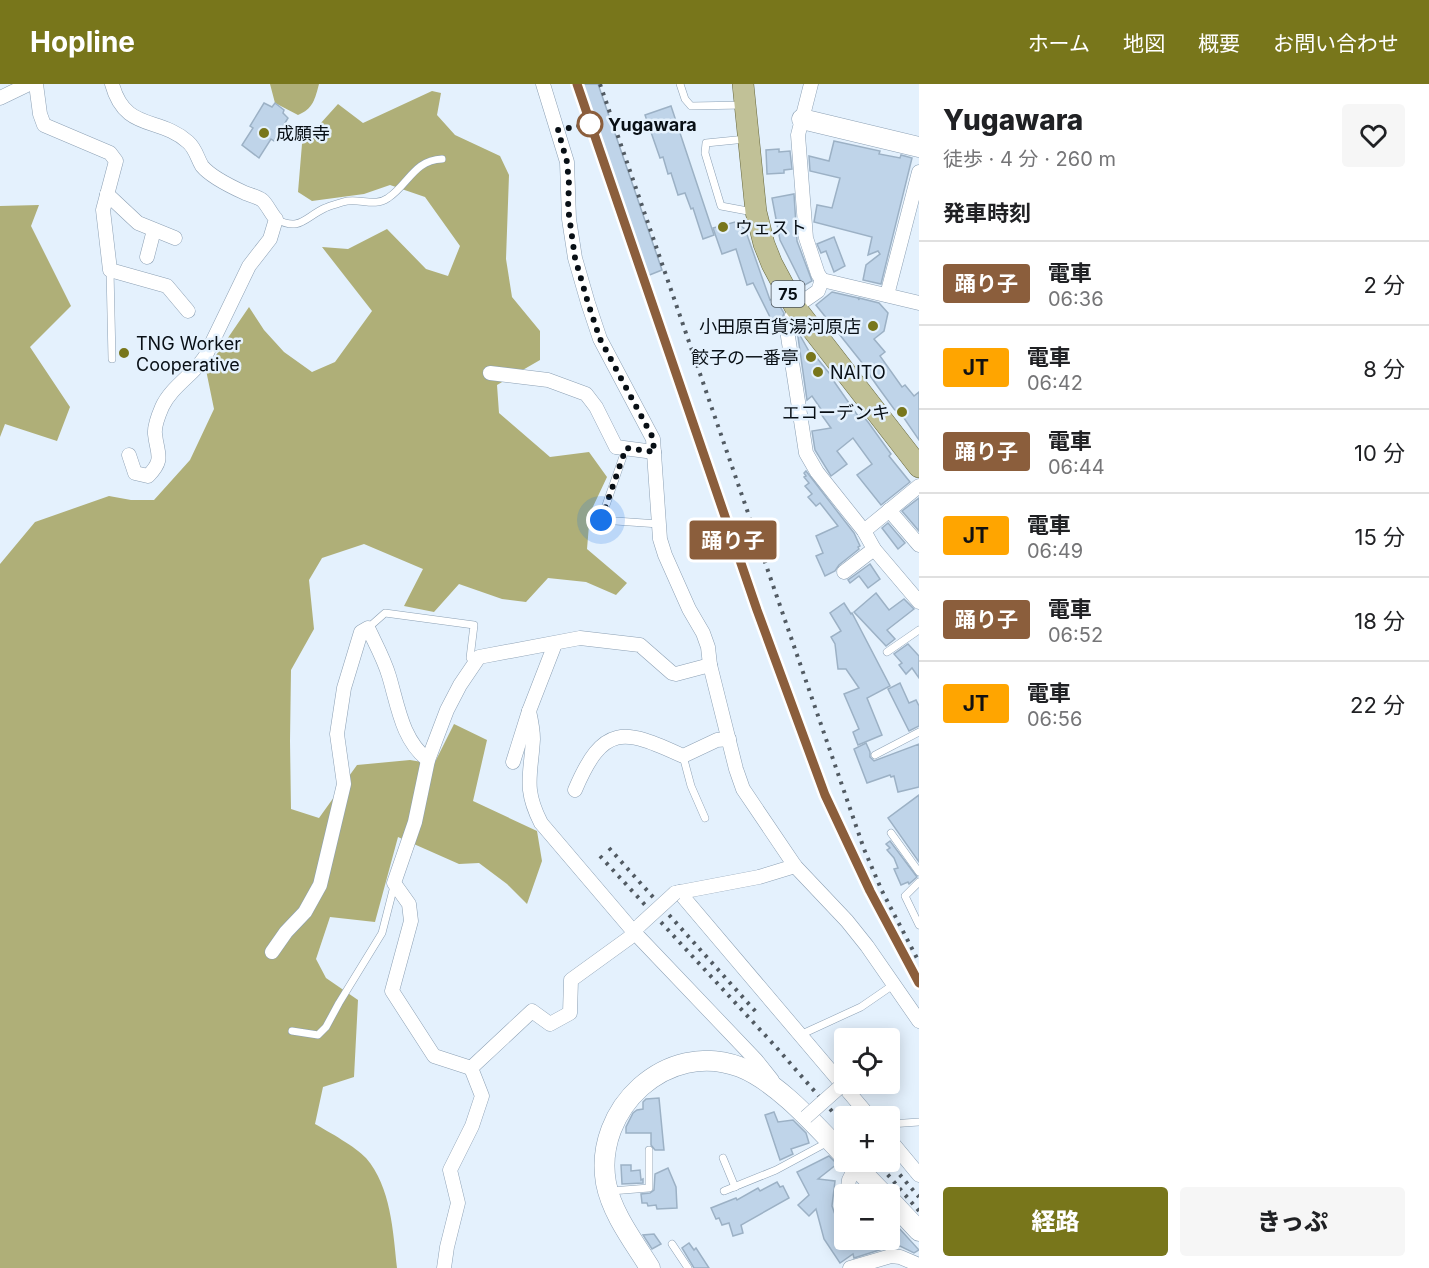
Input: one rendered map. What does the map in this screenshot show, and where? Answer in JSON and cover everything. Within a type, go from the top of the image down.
[{"type":"main road","name":"75","points":[[743,84],[756,212],[772,264],[795,307],[919,467]]},
{"type":"street","points":[[0,98],[29,84]]},
{"type":"street","points":[[36,84],[40,114],[44,124],[110,153],[116,161],[103,210],[110,270],[166,286],[188,311]]},
{"type":"street","points":[[112,84],[114,94],[123,109],[136,119],[162,127],[189,142],[197,152],[202,166],[236,189],[262,200],[276,219],[270,239],[249,266],[204,357],[196,370],[162,406],[154,431],[160,456],[157,467],[148,476],[135,473],[129,455]]},
{"type":"street","points":[[543,84],[567,162],[569,219],[575,258],[600,339],[653,438],[660,539],[689,609],[704,633],[710,665],[743,789],[795,866],[847,921],[919,1021]]},
{"type":"street","points":[[811,84],[798,135],[806,238],[818,274],[822,280],[919,303]]},
{"type":"street","points":[[802,119],[919,147]]},
{"type":"street","points":[[887,296],[919,172]]},
{"type":"street","points":[[107,194],[138,223],[175,238]]},
{"type":"street","points":[[147,257],[154,230]]},
{"type":"street","points":[[822,280],[818,291],[795,307],[787,330],[806,453],[817,472],[864,531],[874,549],[919,602]]},
{"type":"street","points":[[490,374],[548,380],[586,394],[596,407],[616,447],[654,452]]},
{"type":"street","points":[[864,531],[919,486]]},
{"type":"street","points":[[890,510],[919,545]]},
{"type":"street","points":[[844,572],[874,549]]},
{"type":"street","points":[[272,952],[286,932],[305,912],[320,885],[344,784],[337,734],[344,688],[361,632],[368,628],[389,674],[404,729],[419,753],[428,760]]},
{"type":"street","points":[[471,1068],[434,1056],[393,991],[411,921],[410,904],[394,883],[415,822],[428,760],[447,710],[474,663],[479,657],[580,638],[640,645],[676,674],[710,665]]},
{"type":"street","points":[[513,762],[555,644]]},
{"type":"street","points":[[530,711],[533,736],[529,787],[532,806],[541,823],[737,1042],[756,1060],[782,1094]]},
{"type":"street","points":[[574,790],[585,765],[603,743],[617,737],[631,736],[649,740],[683,756],[717,740],[729,739]]},
{"type":"street","points":[[471,1068],[532,1011],[550,1024],[570,1013],[571,980],[629,938],[637,928],[677,893],[759,877],[795,866]]},
{"type":"street","points":[[677,893],[834,1075]]},
{"type":"street","points":[[722,1063],[737,1042]]},
{"type":"street","points":[[650,1268],[620,1220],[606,1182],[605,1155],[614,1121],[624,1104],[639,1087],[666,1069],[687,1062],[708,1060],[738,1066],[758,1076],[782,1094],[834,1145]]},
{"type":"street","points":[[444,1268],[458,1203],[450,1170],[472,1126],[482,1096],[471,1068]]},
{"type":"street","points":[[806,1117],[834,1092]]},
{"type":"street","points":[[850,1094],[860,1106]]},
{"type":"street","points":[[900,1152],[919,1175]]},
{"type":"street","points":[[861,1172],[873,1184]]},
{"type":"street","points":[[900,1211],[919,1231]]},
{"type":"street","points":[[850,1268],[891,1256],[900,1257],[919,1265]]},
{"type":"lane","points":[[680,84],[685,99],[692,106],[745,105]]},
{"type":"lane","points":[[748,138],[706,143],[705,153],[721,206],[756,212]]},
{"type":"lane","points":[[276,219],[292,225],[300,224],[326,207],[352,199],[376,203],[386,200],[418,166],[432,159],[442,159]]},
{"type":"lane","points":[[110,270],[112,359]]},
{"type":"lane","points":[[598,528],[626,448]]},
{"type":"lane","points":[[601,520],[659,524]]},
{"type":"lane","points":[[368,628],[385,613],[474,625],[470,658],[474,663]]},
{"type":"lane","points":[[887,652],[919,630]]},
{"type":"lane","points":[[875,755],[919,732]]},
{"type":"lane","points":[[683,756],[691,786],[705,818]]},
{"type":"lane","points":[[891,833],[919,872]]},
{"type":"lane","points":[[919,882],[905,896],[919,925]]},
{"type":"lane","points":[[292,1031],[318,1035],[326,1028],[382,933],[394,883]]},
{"type":"lane","points":[[800,1035],[861,1006],[893,986]]},
{"type":"lane","points":[[900,1123],[919,1122]]},
{"type":"lane","points":[[724,1191],[776,1170],[830,1141]]},
{"type":"lane","points":[[608,1191],[649,1188],[648,1150]]},
{"type":"lane","points":[[723,1158],[735,1187]]},
{"type":"lane","points":[[672,1244],[688,1268]]},
{"type":"green space","points":[[270,84],[319,84],[310,107],[298,115],[275,103]]},
{"type":"green space","points":[[432,91],[441,93],[437,115],[455,135],[500,156],[509,175],[506,259],[512,297],[540,331],[540,360],[497,385],[499,413],[550,457],[589,452],[607,477],[590,513],[587,549],[627,583],[616,595],[586,582],[548,578],[526,602],[502,599],[459,584],[434,612],[404,606],[423,569],[364,544],[322,558],[309,580],[314,629],[291,670],[291,809],[319,818],[357,765],[410,760],[434,764],[454,724],[487,740],[473,801],[537,831],[542,861],[527,904],[507,884],[479,863],[459,864],[398,837],[375,922],[330,917],[316,959],[326,978],[358,1000],[354,1077],[323,1087],[315,1124],[356,1149],[366,1158],[381,1182],[389,1210],[397,1268],[0,1268],[0,564],[35,522],[109,496],[131,500],[154,500],[190,460],[214,409],[206,370],[249,307],[264,330],[284,352],[312,372],[335,362],[372,311],[322,247],[348,249],[387,229],[426,269],[448,276],[460,246],[425,197],[390,185],[364,194],[312,201],[298,192],[302,144],[338,104],[363,123]]},
{"type":"green space","points":[[39,205],[31,226],[71,306],[30,347],[70,407],[57,441],[5,424],[0,437],[0,206]]},
{"type":"building","points":[[581,84],[598,84],[662,270],[647,276]]},
{"type":"building","name":"成願寺","points":[[264,103],[272,107],[275,103],[284,110],[283,113],[288,118],[274,141],[271,139],[259,158],[242,145],[253,128],[250,126]]},
{"type":"building","points":[[671,106],[714,235],[703,239],[693,208],[691,209],[685,193],[678,195],[671,173],[668,174],[663,157],[660,158],[645,115]]},
{"type":"building","points":[[834,141],[880,151],[879,154],[912,158],[881,284],[863,280],[866,265],[880,254],[878,251],[868,255],[872,237],[814,222],[817,205],[832,208],[840,178],[810,171],[809,156],[829,161]]},
{"type":"building","points":[[779,149],[779,152],[790,151],[792,169],[784,170],[784,173],[767,174],[766,150]]},
{"type":"building","points":[[794,194],[797,241],[812,281],[803,286],[780,240],[772,198]]},
{"type":"building","points":[[735,222],[745,229],[770,300],[775,298],[784,313],[778,330],[753,283],[747,285],[736,249],[722,254],[713,228]]},
{"type":"building","points":[[834,237],[845,266],[834,272],[826,251],[821,253],[817,244]]},
{"type":"building","points":[[832,292],[879,303],[888,313],[884,331],[874,339],[885,352],[880,356],[902,387],[905,385],[914,396],[919,392],[919,440],[816,305]]},
{"type":"building","points":[[797,330],[810,353],[812,352],[834,379],[858,416],[861,414],[868,422],[891,454],[889,456],[910,482],[881,505],[857,475],[872,464],[853,438],[837,451],[847,464],[831,476],[815,450],[812,431],[831,428],[812,396],[807,400]]},
{"type":"building","points":[[806,471],[854,533],[860,546],[835,571],[825,576],[816,556],[823,553],[816,536],[838,526],[820,503],[816,506],[808,497],[812,494],[805,486],[809,483],[804,477]]},
{"type":"building","points":[[919,498],[919,531],[902,511]]},
{"type":"building","points":[[888,523],[905,543],[898,549],[882,528]]},
{"type":"building","points":[[870,564],[880,579],[868,588],[859,576],[850,583],[848,580]]},
{"type":"building","points":[[876,593],[889,610],[904,599],[914,609],[887,630],[895,639],[886,646],[854,612]]},
{"type":"building","points":[[844,603],[852,613],[890,686],[867,698],[882,735],[858,745],[853,732],[859,729],[844,694],[859,688],[846,669],[838,669],[835,644],[831,637],[841,631],[830,613]]},
{"type":"building","points":[[908,644],[919,656],[919,678],[912,668],[906,674],[899,665],[902,663],[894,654]]},
{"type":"building","points":[[900,683],[909,703],[916,700],[919,706],[919,726],[909,731],[888,689]]},
{"type":"building","points":[[866,743],[870,757],[874,761],[919,744],[919,787],[898,792],[894,776],[890,775],[867,783],[854,749]]},
{"type":"building","points":[[919,795],[919,862],[888,818]]},
{"type":"building","points":[[890,841],[917,877],[909,884],[908,882],[901,885],[894,869],[898,868],[894,858],[887,850],[890,848],[886,844]]},
{"type":"building","points":[[659,1098],[664,1150],[655,1150],[651,1145],[651,1133],[626,1133],[626,1127],[633,1113],[643,1109],[643,1102],[646,1099]]},
{"type":"building","points":[[774,1112],[778,1122],[793,1120],[806,1133],[809,1143],[791,1149],[793,1154],[780,1160],[765,1115]]},
{"type":"building","points":[[829,1156],[834,1161],[834,1166],[818,1179],[835,1181],[832,1206],[834,1250],[879,1250],[854,1258],[853,1254],[840,1263],[824,1239],[816,1209],[809,1216],[798,1205],[809,1195],[797,1172]]},
{"type":"building","points":[[621,1165],[631,1165],[631,1171],[640,1170],[643,1183],[622,1184]]},
{"type":"building","points":[[668,1168],[676,1187],[677,1208],[657,1209],[656,1205],[648,1206],[647,1203],[642,1203],[641,1194],[654,1190],[655,1174]]},
{"type":"building","points":[[777,1182],[780,1187],[783,1186],[789,1198],[741,1225],[743,1233],[733,1236],[729,1223],[722,1225],[719,1218],[716,1219],[711,1208],[736,1198],[737,1200],[758,1188],[760,1191]]},
{"type":"building","points":[[900,1229],[919,1250],[914,1253],[900,1246]]},
{"type":"building","points":[[654,1234],[661,1244],[652,1249],[643,1235]]},
{"type":"building","points":[[689,1243],[694,1250],[696,1248],[709,1268],[694,1268],[682,1248]]},
{"type":"railway","points":[[577,84],[757,610],[825,795],[870,891],[919,983]]},
{"type":"railway","points":[[600,84],[864,849],[882,891],[919,962]]},
{"type":"railway","points":[[609,848],[757,1013]]},
{"type":"railway","points":[[600,856],[776,1047],[834,1114]]},
{"type":"railway","points":[[885,1172],[919,1211]]},
{"type":"railway","points":[[897,1172],[919,1197]]},
{"type":"train","name":"踊り子","points":[[577,84],[757,610],[825,795],[870,891],[919,983]]},
{"type":"place","name":"Yugawara","points":[[590,124]]},
{"type":"place","name":"成願寺","points":[[264,133]]},
{"type":"place","name":"ウェスト","points":[[723,227]]},
{"type":"place","name":"小田原百貨湯河原店","points":[[873,326]]},
{"type":"place","name":"TNG Worker Cooperative","points":[[124,353]]},
{"type":"place","name":"餃子の一番亭","points":[[811,357]]},
{"type":"place","name":"NAITO","points":[[818,372]]},
{"type":"place","name":"エコーデンキ","points":[[902,412]]},
{"type":"route","points":[[590,124],[558,130],[567,162],[568,208],[575,258],[600,339],[653,438],[654,452],[626,448],[601,520]]}]
